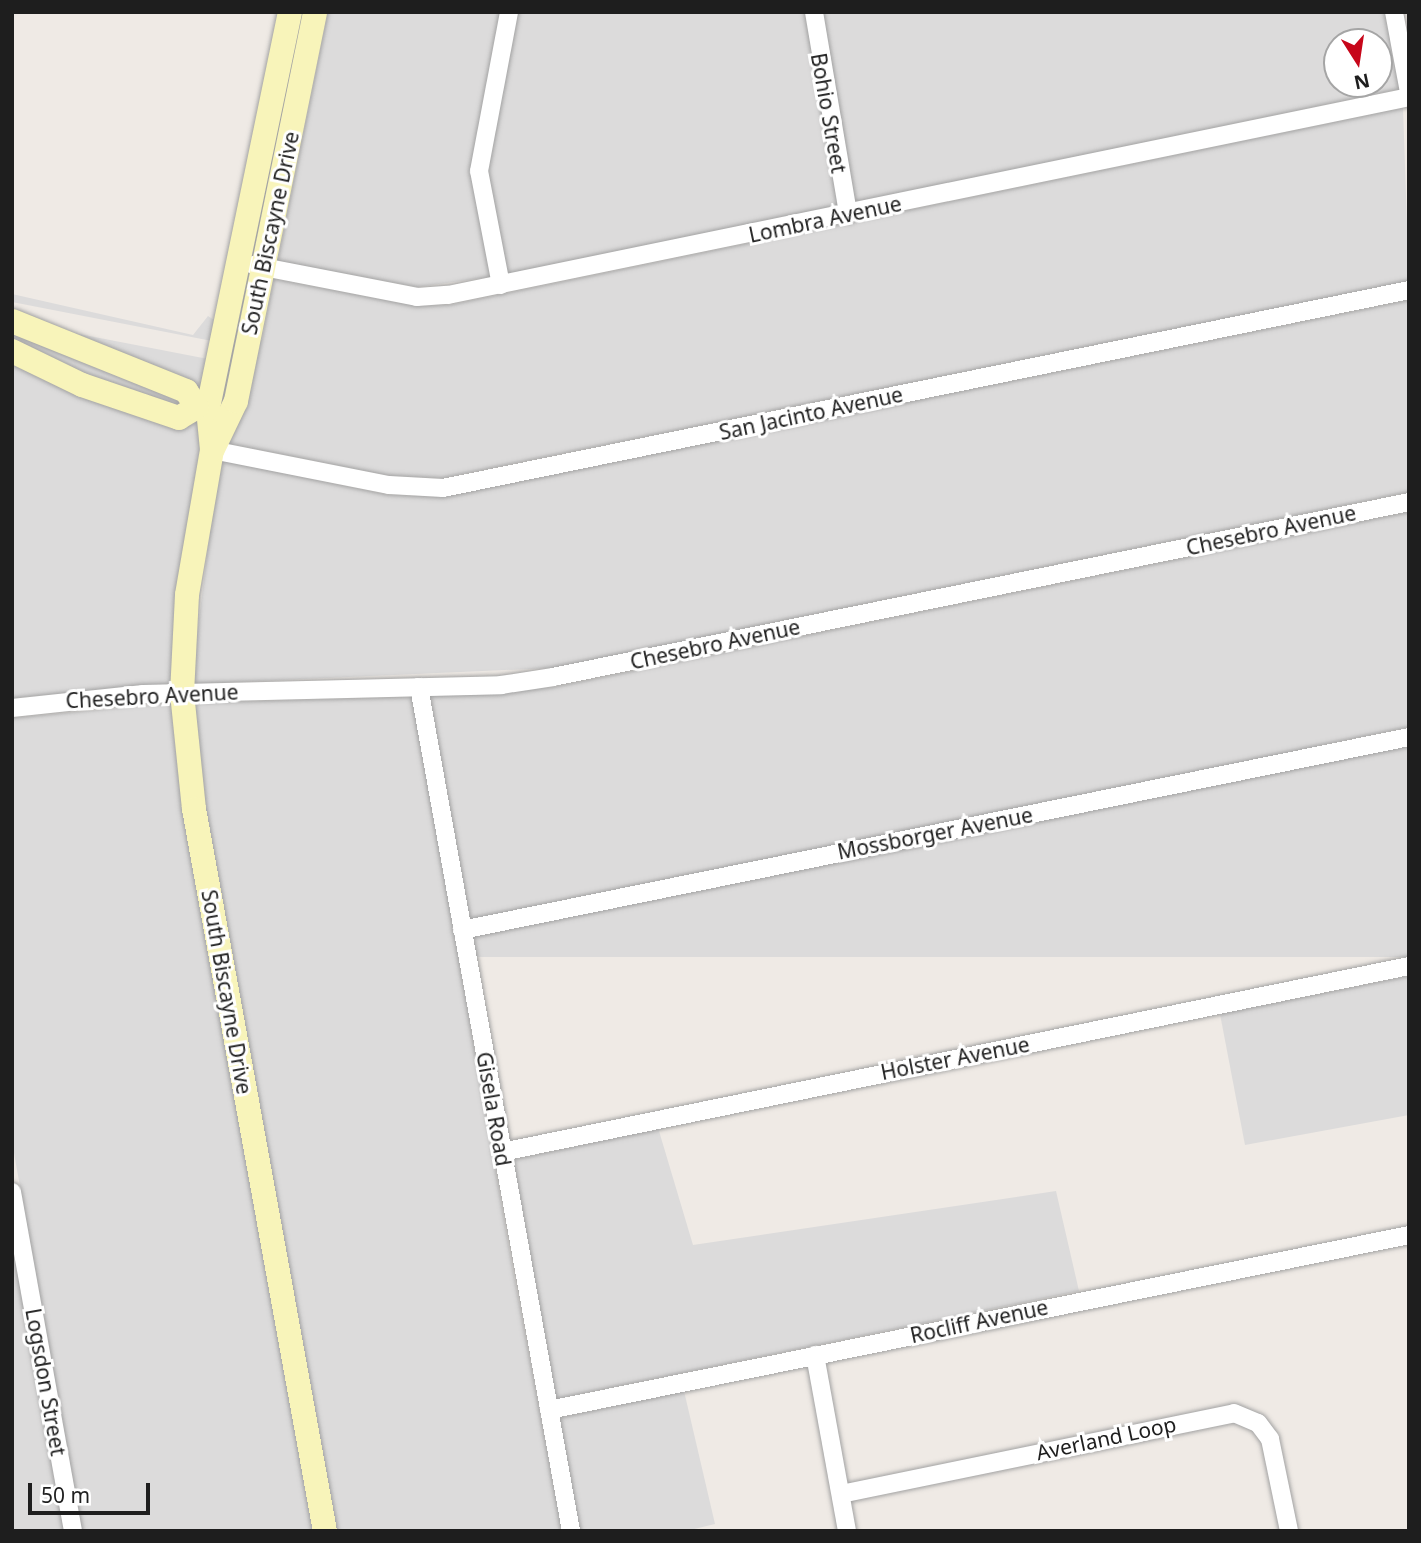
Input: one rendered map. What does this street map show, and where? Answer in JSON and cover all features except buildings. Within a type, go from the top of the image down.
[{"type":"street","name":"South Biscayne Drive","points":[[251,265],[290,12]]},
{"type":"street","name":"South Biscayne Drive","points":[[315,12],[212,410],[212,450],[187,595],[182,693],[194,809],[325,1531]]},
{"type":"street","points":[[501,285],[479,171],[509,12]]},
{"type":"street","name":"Bohio Street","points":[[814,12],[848,214]]},
{"type":"street","points":[[1394,12],[1409,94]]},
{"type":"street","name":"Lombra Avenue","points":[[251,265],[417,297],[501,285],[1409,94]]},
{"type":"street","name":"San Jacinto Avenue","points":[[212,450],[389,485],[443,488],[1409,290]]},
{"type":"street","points":[[12,321],[186,391],[212,410]]},
{"type":"street","points":[[12,351],[82,385],[179,418],[212,410]]},
{"type":"street","name":"Chesebro Avenue","points":[[12,708],[182,693],[419,687],[554,677],[1409,502]]},
{"type":"street","name":"Gisela Road","points":[[419,687],[570,1531]]},
{"type":"street","name":"Mossborger Avenue","points":[[462,930],[1409,737]]},
{"type":"street","name":"Holster Avenue","points":[[502,1152],[1409,966]]},
{"type":"street","name":"Logsdon Street","points":[[12,1192],[73,1531]]},
{"type":"street","name":"Rocliff Avenue","points":[[549,1410],[1409,1235]]},
{"type":"street","points":[[815,1355],[847,1531]]},
{"type":"street","name":"Averland Loop","points":[[841,1494],[1234,1413],[1258,1423],[1270,1439],[1289,1531]]},
{"type":"shaded area","points":[[328,12],[500,12],[471,171],[490,277],[417,287],[278,261]]},
{"type":"shaded area","points":[[518,12],[805,12],[838,206],[507,274],[488,171]]},
{"type":"shaded area","points":[[1385,12],[1388,28],[1323,28],[1323,98],[1357,98],[855,203],[823,13]]},
{"type":"shaded area","points":[[1393,53],[1400,89],[1393,90]]},
{"type":"shaded area","points":[[1403,108],[1409,281],[442,478],[391,476],[225,443],[257,340],[262,340],[274,279],[416,306],[450,305]]},
{"type":"shaded area","points":[[12,294],[193,335],[208,316],[217,322],[212,341],[12,302]]},
{"type":"shaded area","points":[[1409,300],[1409,492],[552,668],[191,684],[219,460],[389,495],[444,497]]},
{"type":"shaded area","points":[[12,321],[208,359],[203,447],[171,684],[12,698]]},
{"type":"shaded area","points":[[1409,512],[1409,727],[469,919],[430,696],[555,687]]},
{"type":"shaded area","points":[[413,697],[512,1265],[562,1531],[333,1531],[202,808],[190,703]]},
{"type":"shaded area","points":[[174,703],[316,1531],[82,1531],[12,1142],[12,718]]},
{"type":"shaded area","points":[[453,746],[1409,746],[1409,957],[453,957]]},
{"type":"shaded area","points":[[1409,976],[1409,1115],[1245,1145],[1220,1014]]},
{"type":"shaded area","points":[[667,1127],[659,1131],[693,1245],[1056,1191],[1079,1291],[556,1399],[512,1160]]},
{"type":"shaded area","points":[[12,1239],[64,1531],[12,1531]]},
{"type":"shaded area","points":[[684,1391],[715,1524],[686,1531],[579,1531],[559,1418]]}]
